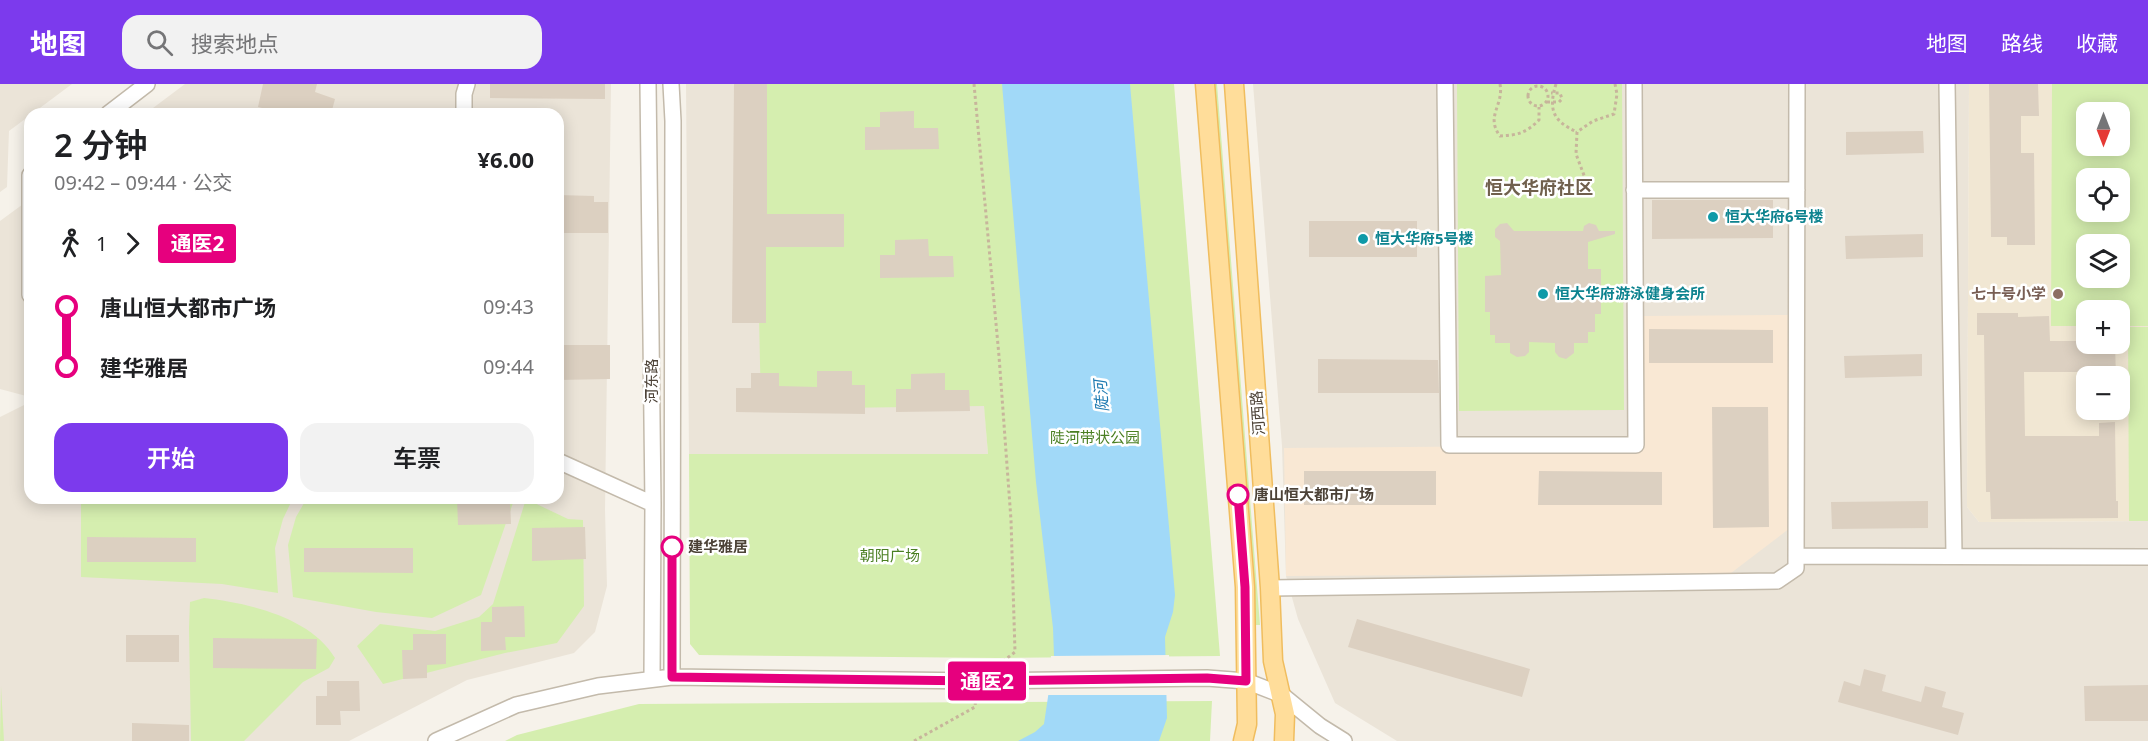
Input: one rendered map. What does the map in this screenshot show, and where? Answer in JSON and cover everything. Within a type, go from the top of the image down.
[{"type":"main road","name":"河西路","points":[[1205,84],[1245,587],[1245,732]]},
{"type":"main road","name":"河西路","points":[[1234,84],[1270,588],[1273,661],[1285,714],[1284,741]]},
{"type":"street","points":[[116,108],[147,84]]},
{"type":"street","points":[[464,108],[467,84]]},
{"type":"street","name":"河东路","points":[[648,84],[652,678]]},
{"type":"street","name":"河东路","points":[[671,84],[673,121],[672,677]]},
{"type":"street","points":[[1444,84],[1449,445],[1636,445],[1634,84]]},
{"type":"street","points":[[1270,588],[1777,581],[1796,568],[1797,84]]},
{"type":"street","points":[[1947,84],[1954,555]]},
{"type":"street","points":[[1634,190],[1797,190]]},
{"type":"street","points":[[564,465],[652,504]]},
{"type":"street","points":[[1796,556],[2148,557]]},
{"type":"street","points":[[436,741],[516,705],[598,686],[672,677],[977,681],[1207,678],[1246,681],[1282,694],[1320,726],[1344,741]]},
{"type":"path","points":[[914,741],[975,707],[977,681],[1015,652],[1010,508],[975,84]]},
{"type":"path","points":[[1500,84],[1499,105],[1493,116],[1493,126],[1500,136],[1519,135],[1530,129],[1539,120],[1539,107]]},
{"type":"path","points":[[1556,84],[1552,107],[1555,116],[1561,125],[1577,132]]},
{"type":"path","points":[[1577,132],[1593,121],[1614,114],[1617,94],[1615,84]]},
{"type":"path","points":[[1547,102],[1548,93],[1539,86],[1530,90],[1528,100],[1532,105],[1539,107],[1547,102],[1559,102],[1562,96],[1560,93],[1548,93]]},
{"type":"path","points":[[1577,132],[1576,154],[1585,178],[1578,184]]},
{"type":"shaded area","points":[[0,84],[72,84],[40,108],[24,108],[24,120],[9,131],[7,187],[0,192]]},
{"type":"shaded area","points":[[185,84],[611,84],[605,510],[607,586],[595,632],[574,653],[467,680],[349,741],[0,741],[0,417],[24,405],[24,504],[564,504],[564,108],[153,108]]},
{"type":"shaded area","points":[[686,84],[960,84],[988,454],[689,454]]},
{"type":"shaded area","points":[[1253,84],[1969,84],[1967,507],[1979,522],[2148,521],[2148,741],[1397,741],[1335,703],[1298,619],[1286,576],[1282,446]]},
{"type":"shaded area","name":"七十号小学","points":[[1969,84],[2148,84],[2148,521],[1979,522],[1967,507]]},
{"type":"shaded area","points":[[24,203],[24,395],[0,389],[0,221]]},
{"type":"shaded area","points":[[1789,315],[1790,528],[1731,573],[1286,576],[1284,448],[1644,445],[1643,316]]},
{"type":"green space","points":[[754,84],[1174,84],[1220,656],[998,658],[699,655],[690,644],[689,454],[988,454],[984,406],[761,409]]},
{"type":"green space","points":[[1210,84],[1217,84],[1260,625],[1254,625]]},
{"type":"green space","points":[[1457,84],[1622,84],[1624,410],[1459,411]]},
{"type":"green space","points":[[2052,84],[2148,84],[2148,326],[2130,326],[2130,300],[2076,300],[2076,326],[2051,326]]},
{"type":"green space","points":[[2130,327],[2148,327],[2148,521],[2129,521]]},
{"type":"green space","points":[[81,504],[290,504],[283,519],[275,548],[278,593],[222,584],[81,577]]},
{"type":"green space","points":[[304,504],[513,504],[481,595],[432,618],[376,612],[293,597],[288,545],[296,517]]},
{"type":"green space","points":[[524,504],[536,504],[568,519],[583,520],[584,606],[557,643],[505,653],[383,684],[357,646],[380,624],[435,631],[479,617],[493,604]]},
{"type":"green space","points":[[204,598],[258,608],[295,622],[311,632],[335,658],[329,668],[303,682],[244,741],[191,741],[190,602]]},
{"type":"green space","points":[[1,686],[4,741],[0,741]]},
{"type":"green space","points":[[1212,701],[1210,741],[505,741],[517,735],[639,704]]},
{"type":"water","name":"陡河","points":[[1002,84],[1130,84],[1175,595],[1173,612],[1165,637],[1167,718],[1159,741],[1018,741],[1044,724],[1054,656],[1053,628],[1036,482]]},
{"type":"pier","points":[[1169,655],[1169,695],[1045,695],[1051,656]]},
{"type":"building","points":[[263,84],[317,84],[315,92],[335,99],[333,108],[258,107]]},
{"type":"building","points":[[490,84],[605,84],[605,99],[490,98]]},
{"type":"building","points":[[734,84],[767,84],[767,214],[844,214],[844,247],[766,247],[766,323],[732,323]]},
{"type":"building","points":[[1989,84],[2038,84],[2039,116],[2021,116],[2021,153],[2034,153],[2035,245],[2007,245],[2007,237],[1991,237]]},
{"type":"building","points":[[914,111],[914,128],[938,128],[939,149],[865,150],[865,127],[880,127],[880,112]]},
{"type":"building","points":[[1923,131],[1924,153],[1846,155],[1846,132]]},
{"type":"building","points":[[564,195],[594,196],[594,202],[608,202],[608,233],[564,233]]},
{"type":"building","name":"恒大华府6号楼","points":[[1652,200],[1773,200],[1773,238],[1652,239]]},
{"type":"building","name":"恒大华府5号楼","points":[[1309,221],[1417,221],[1417,257],[1309,257]]},
{"type":"building","name":"恒大华府游泳健身会所","points":[[1507,223],[1514,231],[1583,231],[1584,226],[1589,223],[1596,225],[1599,231],[1615,231],[1615,234],[1588,242],[1588,269],[1601,269],[1601,314],[1595,314],[1595,332],[1588,332],[1588,343],[1574,343],[1574,353],[1566,359],[1559,357],[1555,352],[1555,343],[1529,342],[1529,352],[1525,356],[1517,357],[1510,353],[1510,343],[1495,343],[1495,335],[1490,335],[1490,312],[1485,312],[1485,276],[1501,275],[1500,241],[1495,237],[1495,229],[1500,224]]},
{"type":"building","points":[[1923,234],[1923,257],[1846,259],[1845,236]]},
{"type":"building","points":[[928,239],[929,256],[953,256],[954,277],[880,278],[880,255],[895,255],[895,240]]},
{"type":"building","points":[[1977,313],[2018,313],[2018,317],[2049,316],[2050,341],[2076,341],[2076,354],[2115,354],[2116,366],[2076,366],[2076,372],[2024,372],[2025,436],[2099,436],[2099,423],[2115,422],[2118,518],[1991,519],[1990,492],[1986,492],[1984,335],[1977,335]]},
{"type":"building","points":[[1649,329],[1773,330],[1773,363],[1649,363]]},
{"type":"building","points":[[564,345],[610,345],[610,379],[564,380]]},
{"type":"building","points":[[1922,354],[1922,376],[1845,378],[1844,356]]},
{"type":"building","points":[[1318,359],[1438,360],[1439,393],[1318,393]]},
{"type":"building","points":[[817,371],[852,371],[852,385],[865,385],[865,414],[736,412],[736,388],[751,388],[751,373],[779,373],[779,386],[817,387]]},
{"type":"building","points":[[945,373],[945,390],[969,390],[970,411],[896,412],[896,389],[911,389],[911,374]]},
{"type":"building","points":[[1712,407],[1768,407],[1769,527],[1713,528]]},
{"type":"building","points":[[1304,471],[1436,471],[1436,505],[1304,505]]},
{"type":"building","points":[[1539,471],[1662,472],[1662,505],[1538,505]]},
{"type":"building","points":[[1928,501],[1928,528],[1832,529],[1831,502]]},
{"type":"building","points":[[457,504],[510,504],[511,524],[458,525]]},
{"type":"building","points":[[585,527],[586,559],[532,561],[532,528]]},
{"type":"building","points":[[87,537],[196,538],[196,562],[87,562]]},
{"type":"building","points":[[304,548],[413,548],[413,573],[304,572]]},
{"type":"building","points":[[524,606],[525,637],[505,637],[506,650],[481,651],[481,622],[492,622],[492,607]]},
{"type":"building","points":[[1357,619],[1530,669],[1522,697],[1348,647]]},
{"type":"building","points":[[413,634],[446,634],[446,664],[427,665],[427,678],[403,679],[402,650],[413,650]]},
{"type":"building","points":[[126,635],[179,635],[179,662],[126,662]]},
{"type":"building","points":[[213,638],[317,639],[316,669],[213,668]]},
{"type":"building","points":[[1864,669],[1886,675],[1882,691],[1921,702],[1925,686],[1946,692],[1942,707],[1964,713],[1958,735],[1838,702],[1844,681],[1860,686]]},
{"type":"building","points":[[327,681],[359,681],[360,711],[340,711],[341,725],[316,725],[316,696],[327,696]]},
{"type":"building","points":[[2148,685],[2148,721],[2085,721],[2084,686]]},
{"type":"building","points":[[132,723],[189,725],[189,741],[132,741]]},
{"type":"bus line","name":"通医2","points":[[672,547],[672,677],[977,681],[1207,678],[1246,681],[1245,587],[1238,495]]},
{"type":"place","name":"恒大华府6号楼","points":[[1713,217]]},
{"type":"place","name":"恒大华府5号楼","points":[[1363,239]]},
{"type":"place","name":"恒大华府游泳健身会所","points":[[1543,294]]},
{"type":"place","name":"七十号小学","points":[[2058,294]]},
{"type":"place","name":"唐山恒大都市广场","points":[[1238,495]]},
{"type":"place","name":"建华雅居","points":[[672,547]]},
{"type":"district","name":"恒大华府社区","points":[[1539,188]]},
{"type":"park label","name":"陡河带状公园","points":[[1095,438]]},
{"type":"park label","name":"朝阳广场","points":[[890,556]]}]
